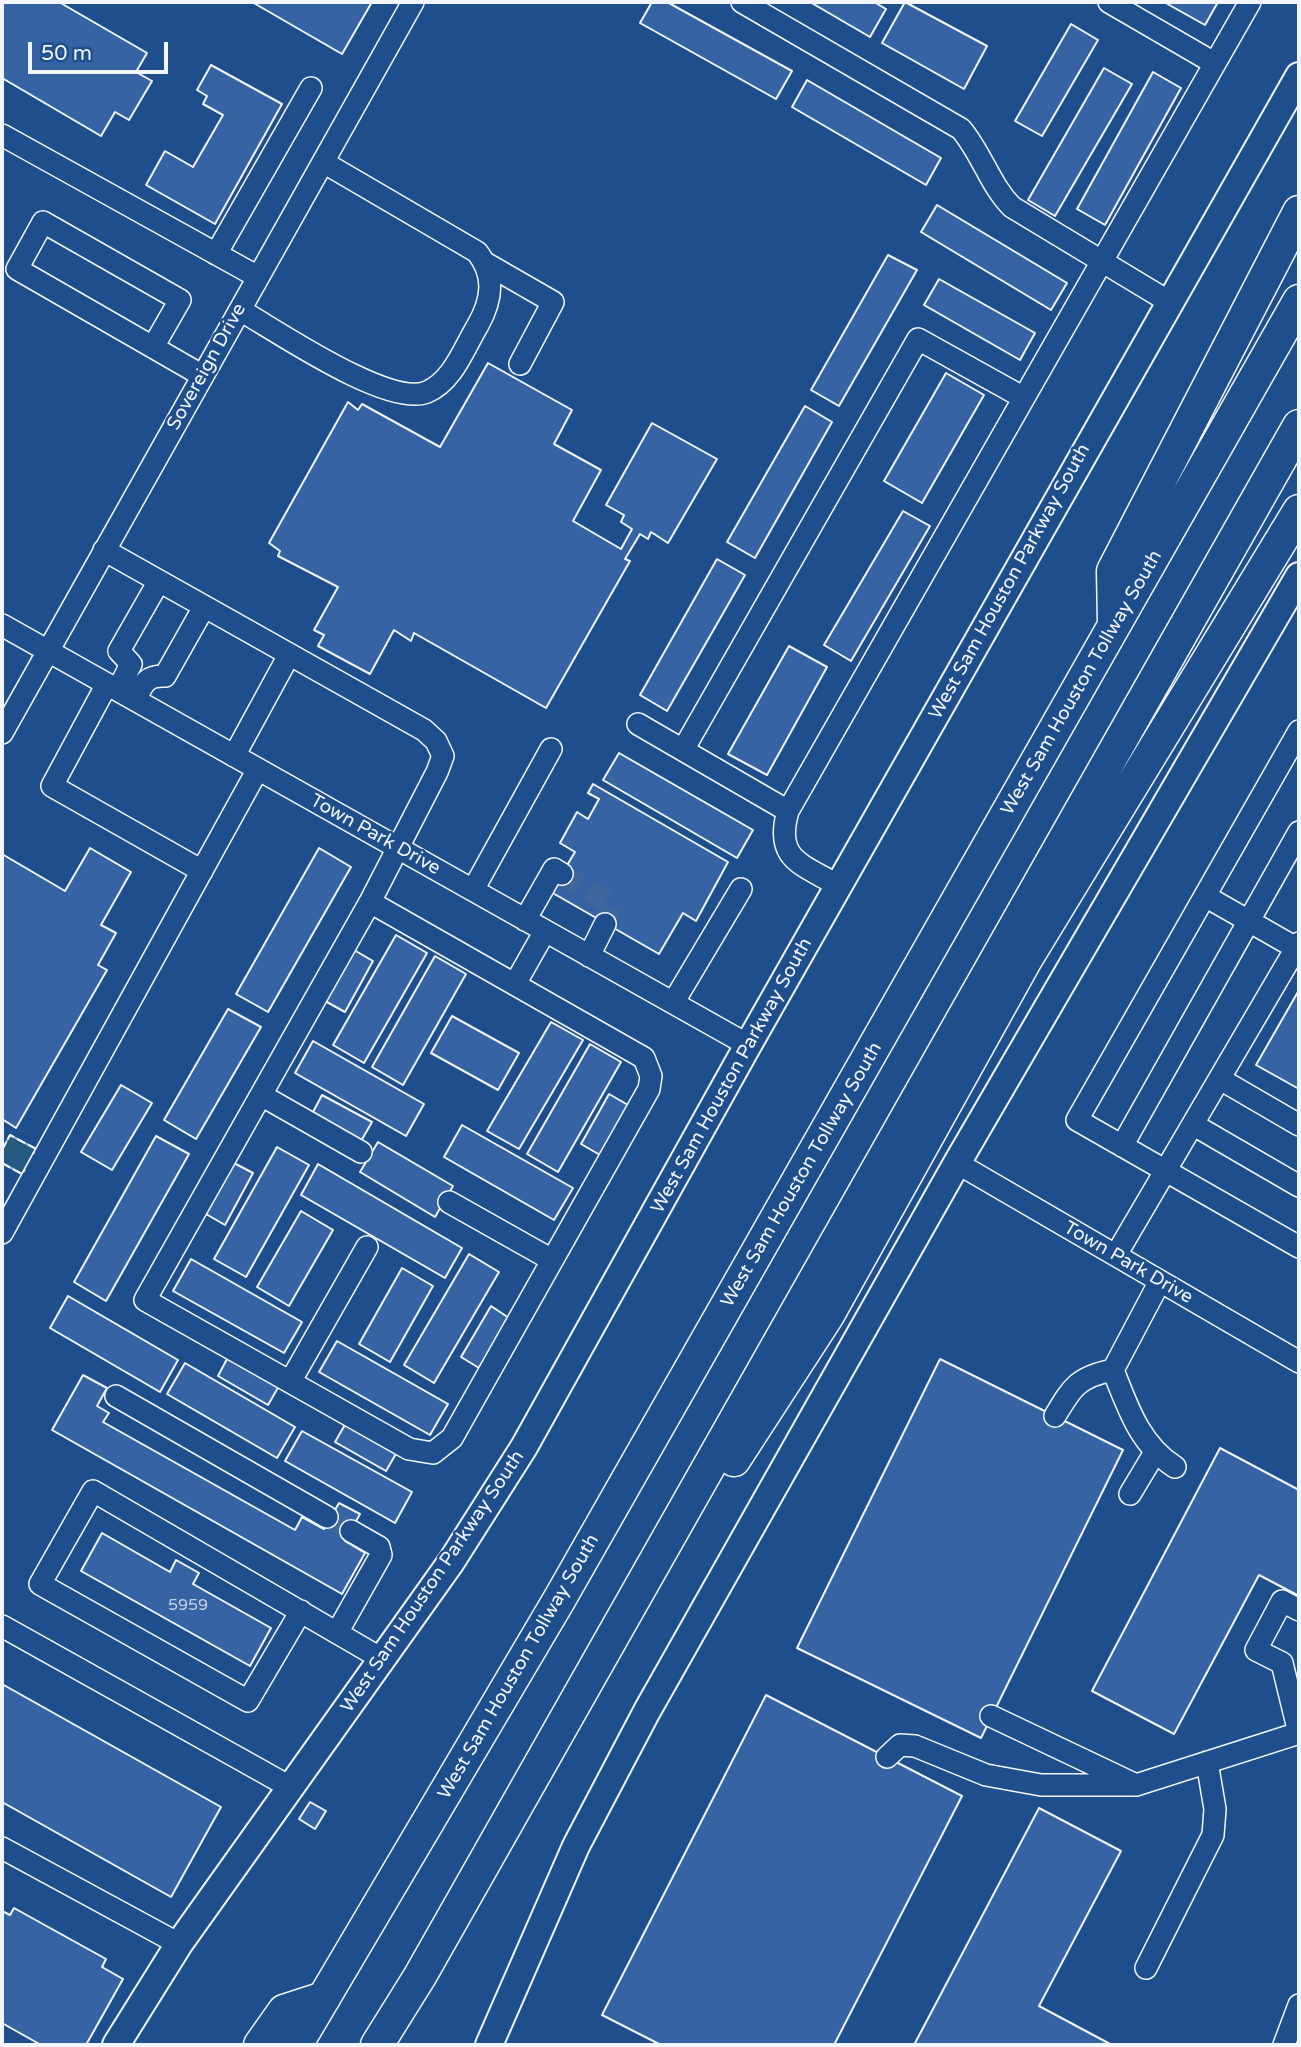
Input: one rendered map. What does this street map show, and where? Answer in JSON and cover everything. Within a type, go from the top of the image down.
[{"type":"highway","points":[[1114,626],[1113,571],[1299,212]]},
{"type":"highway","name":"West Sam Houston Tollway South","points":[[296,2045],[559,1600],[1299,301]]},
{"type":"highway","points":[[377,2045],[420,1976],[1299,426]]},
{"type":"highway","points":[[550,1743],[828,1315],[1025,961],[1299,511]]},
{"type":"highway","points":[[404,2045],[420,1976]]},
{"type":"highway","points":[[260,2045],[284,2011],[324,1998]]},
{"type":"main road","name":"West Sam Houston Parkway South","points":[[116,2045],[179,1944],[458,1551],[524,1447],[748,1045],[1299,76]]},
{"type":"main road","points":[[489,2045],[570,1858],[623,1754],[957,1163],[1299,576]]},
{"type":"street","name":"Sovereign Drive","points":[[2,733],[413,2]]},
{"type":"street","points":[[742,2],[961,129],[977,148],[999,194],[1012,207],[1171,303]]},
{"type":"street","points":[[1109,2],[1214,63]]},
{"type":"street","points":[[839,886],[789,855],[784,845],[783,830],[788,811],[1250,2]]},
{"type":"street","points":[[216,254],[311,88]]},
{"type":"street","points":[[2,135],[258,277]]},
{"type":"street","points":[[323,162],[469,246],[487,264],[554,302],[520,364]]},
{"type":"street","points":[[153,347],[180,300],[43,222],[17,269],[203,376]]},
{"type":"street","points":[[240,310],[377,388],[409,397],[428,392],[447,378],[489,306],[491,286],[487,264]]},
{"type":"street","points":[[683,750],[918,339],[1024,398]]},
{"type":"street","points":[[104,550],[424,730],[436,741],[443,756],[399,849],[370,902],[145,1300],[409,1449],[433,1453],[452,1438],[649,1089],[651,1076],[645,1058],[370,902]]},
{"type":"street","points":[[159,581],[119,651],[131,664],[120,692],[52,786],[202,871]]},
{"type":"street","points":[[120,692],[152,676],[165,676],[205,607]]},
{"type":"street","name":"Town Park Drive","points":[[2,625],[748,1045]]},
{"type":"street","points":[[234,756],[289,655]]},
{"type":"street","points":[[638,724],[788,811]]},
{"type":"street","points":[[1299,731],[1077,1120],[1299,1247]]},
{"type":"street","points":[[473,890],[551,749]]},
{"type":"street","points":[[2,1233],[258,769]]},
{"type":"street","points":[[1122,1146],[1299,832]]},
{"type":"street","points":[[526,920],[554,869],[562,874]]},
{"type":"street","points":[[673,1003],[741,889]]},
{"type":"street","points":[[1116,1255],[1298,946],[1205,896]]},
{"type":"street","points":[[589,956],[605,924]]},
{"type":"street","points":[[515,984],[545,930]]},
{"type":"street","points":[[1220,1079],[1299,1125]]},
{"type":"street","points":[[261,1095],[361,1152]]},
{"type":"street","points":[[1194,1125],[1299,1186]]},
{"type":"street","name":"Town Park Drive","points":[[957,1163],[1299,1362]]},
{"type":"street","points":[[449,1202],[552,1260]]},
{"type":"street","points":[[290,1382],[367,1247]]},
{"type":"street","points":[[1113,1370],[1160,1281]]},
{"type":"street","points":[[1055,1416],[1072,1387],[1090,1374],[1113,1370]]},
{"type":"street","points":[[1113,1370],[1141,1433],[1154,1454],[1175,1467]]},
{"type":"street","points":[[116,1396],[327,1517]]},
{"type":"street","points":[[1130,1494],[1154,1454]]},
{"type":"street","points":[[301,1611],[248,1701],[40,1584],[93,1491],[338,1632],[382,1659]]},
{"type":"street","points":[[338,1632],[381,1555],[379,1547],[351,1531]]},
{"type":"street","points":[[887,1757],[900,1745],[915,1746],[986,1775],[1041,1785],[1136,1785],[1299,1733],[1290,1657],[1256,1650],[1282,1601],[1299,1610]]},
{"type":"street","points":[[2,1626],[290,1787]]},
{"type":"street","points":[[991,1716],[1136,1785]]},
{"type":"street","points":[[1146,1968],[1213,1835],[1216,1809],[1207,1762]]},
{"type":"street","points":[[2,1848],[179,1944]]},
{"type":"street","points":[[1284,2045],[1299,2005]]},
{"type":"shaded area","points":[[10,1135],[36,1149],[22,1174],[2,1163],[2,1150]]},
{"type":"building","points":[[2,2],[59,2],[147,53],[136,72],[152,81],[129,120],[115,112],[101,136],[2,78]]},
{"type":"building","points":[[252,2],[372,2],[342,54]]},
{"type":"building","points":[[652,2],[667,2],[792,71],[776,99],[640,23]]},
{"type":"building","points":[[810,2],[874,2],[886,9],[870,37]]},
{"type":"building","points":[[905,2],[987,46],[964,89],[882,43]]},
{"type":"building","points":[[1164,2],[1218,2],[1205,25]]},
{"type":"building","points":[[1071,24],[1098,40],[1042,136],[1015,121]]},
{"type":"building","points":[[211,65],[282,104],[215,224],[146,185],[165,151],[193,167],[223,115],[203,104],[207,96],[197,90]]},
{"type":"building","points":[[1104,68],[1132,84],[1055,216],[1028,200]]},
{"type":"building","points":[[1153,72],[1181,88],[1105,225],[1077,209]]},
{"type":"building","points":[[807,80],[941,158],[926,185],[792,107]]},
{"type":"building","points":[[937,205],[1067,283],[1051,310],[921,232]]},
{"type":"building","points":[[888,255],[917,270],[839,406],[811,390]]},
{"type":"building","points":[[939,279],[1035,333],[1020,360],[924,305]]},
{"type":"building","points":[[488,363],[572,410],[554,444],[601,470],[573,521],[621,549],[632,529],[621,522],[624,515],[606,505],[652,423],[717,459],[668,543],[651,532],[648,539],[640,534],[625,559],[630,561],[546,708],[414,633],[411,641],[394,630],[370,674],[318,646],[324,635],[314,630],[338,587],[278,556],[280,551],[269,543],[348,402],[358,410],[362,404],[440,447]]},
{"type":"building","points":[[946,373],[984,395],[922,503],[884,481]]},
{"type":"building","points":[[805,406],[832,422],[755,558],[727,542]]},
{"type":"building","points":[[903,511],[930,526],[851,661],[824,645]]},
{"type":"building","points":[[717,559],[745,575],[667,711],[640,695]]},
{"type":"building","points":[[789,646],[827,667],[767,775],[728,754]]},
{"type":"building","points":[[619,753],[753,830],[737,858],[603,780]]},
{"type":"building","points":[[593,784],[728,862],[696,921],[683,913],[659,954],[551,892],[575,852],[560,843],[577,812],[588,819],[599,799],[588,793]]},
{"type":"building","points":[[90,848],[131,872],[101,925],[116,933],[98,965],[107,970],[16,1128],[2,1119],[2,854],[65,891]]},
{"type":"building","points":[[319,848],[351,867],[268,1012],[236,994]]},
{"type":"building","points":[[396,935],[427,953],[364,1063],[333,1045]]},
{"type":"building","points":[[354,950],[373,961],[345,1012],[325,1001]]},
{"type":"building","points":[[435,956],[466,974],[403,1085],[372,1067]]},
{"type":"building","points":[[1299,990],[1299,1089],[1256,1065]]},
{"type":"building","points":[[228,1009],[261,1027],[196,1139],[164,1120]]},
{"type":"building","points":[[452,1016],[519,1053],[498,1090],[431,1053]]},
{"type":"building","points":[[551,1022],[583,1040],[519,1149],[487,1131]]},
{"type":"building","points":[[313,1041],[424,1104],[406,1136],[295,1073]]},
{"type":"building","points":[[590,1044],[621,1062],[558,1172],[527,1154]]},
{"type":"building","points":[[121,1085],[152,1103],[112,1170],[81,1152]]},
{"type":"building","points":[[609,1094],[628,1105],[600,1155],[581,1144]]},
{"type":"building","points":[[322,1095],[372,1122],[361,1141],[312,1114]]},
{"type":"building","points":[[462,1125],[573,1188],[554,1220],[444,1157]]},
{"type":"building","points":[[156,1136],[189,1154],[106,1301],[74,1282]]},
{"type":"building","points":[[378,1142],[453,1186],[435,1217],[360,1172]]},
{"type":"building","points":[[277,1147],[309,1165],[246,1277],[214,1259]]},
{"type":"building","points":[[234,1163],[253,1173],[225,1225],[206,1214]]},
{"type":"building","points":[[318,1164],[462,1248],[445,1278],[301,1195]]},
{"type":"building","points":[[301,1211],[333,1230],[289,1306],[257,1287]]},
{"type":"building","points":[[469,1254],[499,1272],[434,1383],[404,1365]]},
{"type":"building","points":[[191,1259],[302,1322],[284,1353],[173,1291]]},
{"type":"building","points":[[402,1268],[433,1286],[390,1362],[359,1344]]},
{"type":"building","points":[[68,1296],[178,1360],[160,1392],[50,1328]]},
{"type":"building","points":[[491,1306],[509,1318],[479,1368],[461,1357]]},
{"type":"building","points":[[337,1341],[448,1404],[430,1435],[319,1372]]},
{"type":"building","points":[[228,1357],[279,1386],[268,1405],[218,1376]]},
{"type":"building","points":[[940,1359],[1123,1450],[981,1738],[797,1648]]},
{"type":"building","points":[[185,1363],[295,1427],[277,1458],[167,1394]]},
{"type":"building","points":[[83,1375],[107,1388],[97,1406],[109,1413],[103,1422],[295,1530],[302,1517],[324,1529],[339,1503],[360,1514],[345,1541],[365,1553],[342,1594],[52,1430]]},
{"type":"building","points":[[346,1423],[397,1452],[386,1471],[335,1442]]},
{"type":"building","points":[[302,1431],[412,1492],[395,1523],[285,1461]]},
{"type":"building","points":[[1220,1448],[1299,1490],[1299,1596],[1259,1575],[1174,1734],[1092,1691]]},
{"type":"building","points":[[102,1533],[170,1572],[176,1560],[199,1573],[193,1584],[271,1628],[250,1666],[81,1571]]},
{"type":"building","points":[[2,1684],[221,1807],[171,1897],[2,1802]]},
{"type":"building","points":[[766,1695],[962,1796],[834,2045],[661,2045],[602,2015]]},
{"type":"building","points":[[310,1802],[326,1811],[315,1829],[299,1819]]},
{"type":"building","points":[[1039,1808],[1121,1851],[1039,2006],[1112,2045],[914,2045]]},
{"type":"building","points":[[14,1908],[106,1959],[102,1967],[123,1979],[86,2045],[41,2045],[2,2023],[2,1911],[10,1915]]},
{"type":"tunnel","points":[[562,874],[612,905],[605,924]]},
{"type":"tunnel","points":[[327,1517],[351,1531]]},
{"type":"fence","points":[[2,1150],[10,1135],[36,1149],[33,1154]]},
{"type":"fence","points":[[2,1163],[22,1174],[25,1169]]}]
